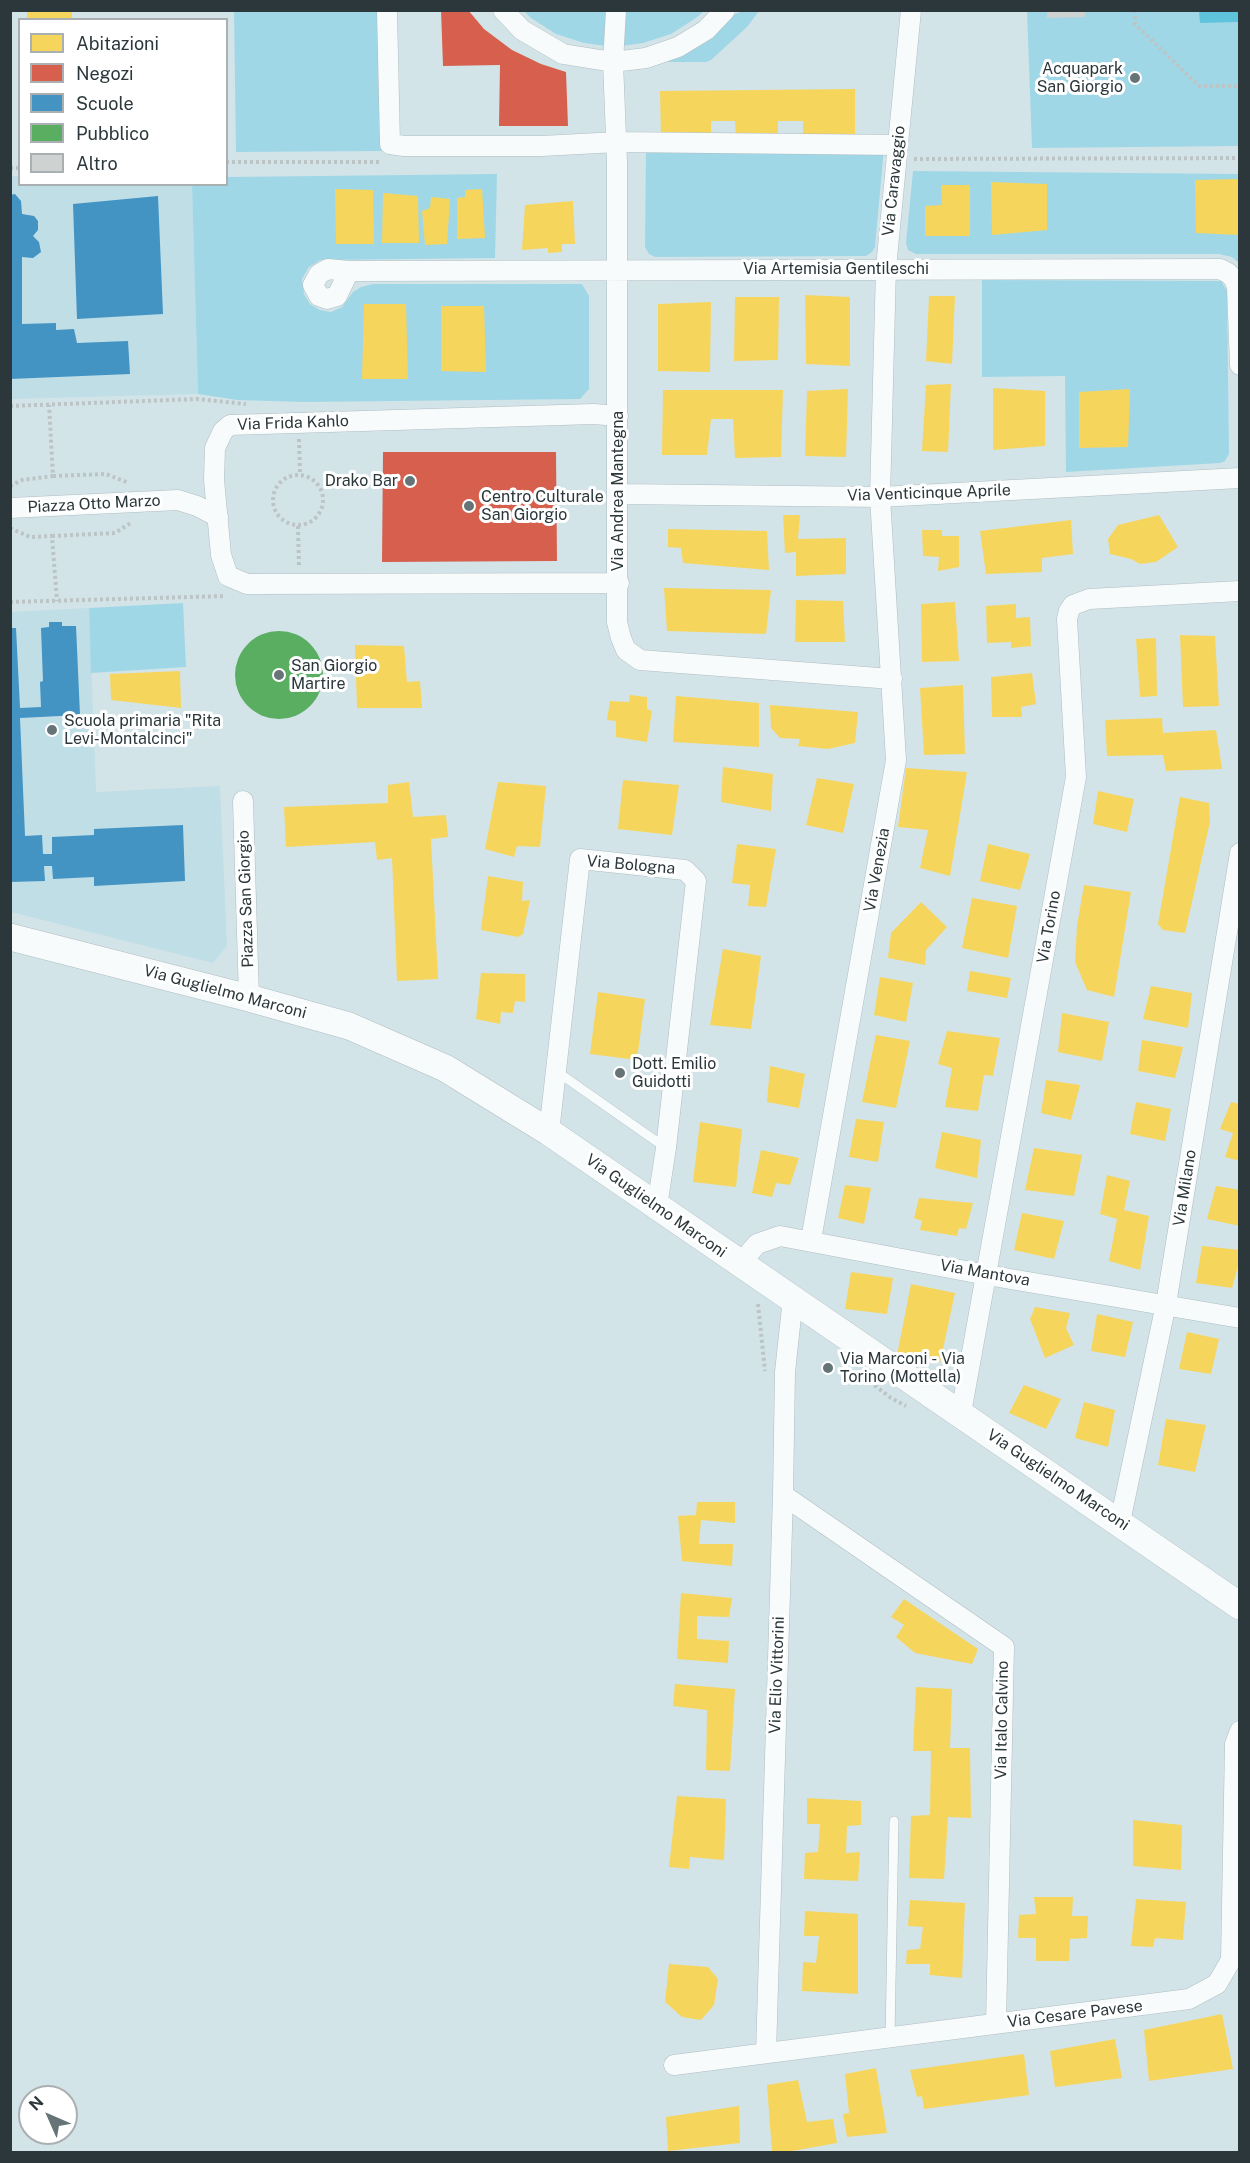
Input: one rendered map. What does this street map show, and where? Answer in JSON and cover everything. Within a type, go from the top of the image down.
[{"type":"main road","name":"Via Guglielmo Marconi","points":[[10,937],[349,1026],[445,1068],[549,1132],[1120,1522],[1239,1606]]},
{"type":"street","points":[[387,10],[390,144],[404,146],[542,146],[617,142],[897,152]]},
{"type":"street","points":[[503,10],[522,30],[563,54],[614,62],[646,58],[678,47],[706,30],[725,10]]},
{"type":"street","name":"Via Andrea Mantegna","points":[[615,10],[619,494],[617,622],[621,638],[626,650],[640,660],[892,679]]},
{"type":"street","name":"Via Caravaggio","points":[[880,497],[886,268],[911,10]]},
{"type":"street","name":"Via Artemisia Gentileschi","points":[[349,271],[1220,269],[1234,279],[1237,287],[1239,365]]},
{"type":"street","name":"Via Frida Kahlo","points":[[618,416],[594,414],[230,424],[223,431],[215,448],[214,480],[221,555],[228,576],[247,584],[619,583]]},
{"type":"street","name":"Via Venticinque Aprile","points":[[619,494],[880,497],[1239,478]]},
{"type":"street","name":"Piazza Otto Marzo","points":[[178,500],[214,480]]},
{"type":"street","name":"Via Venezia","points":[[811,1240],[896,760],[880,497]]},
{"type":"street","name":"Piazza Otto Marzo","points":[[10,508],[178,500],[197,506],[218,518]]},
{"type":"street","name":"Via Torino","points":[[961,1413],[1076,777],[1067,619],[1069,611],[1073,605],[1089,599],[1239,591]]},
{"type":"street","name":"Piazza San Giorgio","points":[[243,801],[249,998]]},
{"type":"street","name":"Via Milano","points":[[1120,1522],[1166,1304],[1239,853]]},
{"type":"street","name":"Via Bologna","points":[[549,1132],[580,859],[685,870],[696,881],[666,1148],[657,1206]]},
{"type":"street","name":"Via Mantova","points":[[740,1264],[757,1244],[780,1236],[811,1240],[987,1275],[1239,1318]]},
{"type":"street","name":"Via Elio Vittorini","points":[[766,2053],[785,1372],[792,1298]]},
{"type":"street","name":"Via Italo Calvino","points":[[783,1495],[1004,1647],[996,2024]]},
{"type":"street","name":"Via Cesare Pavese","points":[[674,2065],[1189,1999],[1217,1984],[1231,1960],[1235,1744],[1239,1731]]},
{"type":"lane","points":[[556,1071],[666,1148]]},
{"type":"lane","points":[[890,2037],[894,1821]]},
{"type":"path","points":[[1135,10],[1135,24],[1199,86],[1239,86]]},
{"type":"path","points":[[897,152],[1239,158]]},
{"type":"path","points":[[10,406],[197,399],[249,404]]},
{"type":"path","points":[[49,405],[52,476]]},
{"type":"path","points":[[10,486],[22,480],[52,476],[106,474],[138,485]]},
{"type":"path","points":[[300,474],[314,480],[319,486],[323,493],[323,509],[313,521],[298,526],[283,521],[274,507],[274,491],[284,479],[300,474]]},
{"type":"path","points":[[10,528],[30,537],[115,533],[134,521],[142,521]]},
{"type":"path","points":[[298,526],[299,583]]},
{"type":"path","points":[[52,536],[57,601]]},
{"type":"path","points":[[10,602],[236,596]]},
{"type":"path","points":[[753,1297],[759,1304],[765,1372],[785,1372]]},
{"type":"path","points":[[859,1373],[891,1398],[911,1409]]},
{"type":"shaded area","points":[[234,11],[382,11],[384,151],[236,152]]},
{"type":"shaded area","points":[[524,11],[704,11],[671,34],[643,43],[614,47],[584,43],[556,34]]},
{"type":"shaded area","points":[[743,11],[759,11],[747,27],[711,60],[667,62],[705,43],[733,15]]},
{"type":"shaded area","name":"Acquapark San Giorgio","points":[[1027,11],[1239,11],[1239,146],[1032,148]]},
{"type":"shaded area","points":[[1199,11],[1239,11],[1239,22],[1200,23]]},
{"type":"shaded area","points":[[884,148],[875,247],[866,256],[655,257],[649,254],[645,247],[646,150]]},
{"type":"shaded area","points":[[913,171],[1239,174],[1239,263],[1232,257],[1219,254],[916,254],[908,250],[906,243]]},
{"type":"shaded area","points":[[497,174],[495,258],[320,260],[309,267],[302,279],[304,294],[310,304],[320,310],[331,312],[342,307],[353,292],[373,284],[582,284],[589,296],[589,389],[580,399],[303,402],[237,400],[198,394],[192,186],[228,186],[228,177]]},
{"type":"shaded area","points":[[10,176],[18,176],[18,186],[192,186],[198,394],[11,399]]},
{"type":"shaded area","points":[[982,280],[1221,281],[1227,291],[1229,454],[1225,461],[1066,472],[1065,376],[982,377]]},
{"type":"shaded area","points":[[183,603],[186,667],[91,673],[89,608]]},
{"type":"shaded area","name":"Scuola primaria \"Rita Levi-Montalcinci\"","points":[[89,608],[96,792],[220,786],[227,946],[213,963],[11,912],[10,612]]},
{"type":"building: Abitazioni","points":[[27,10],[72,10],[72,18],[27,18]]},
{"type":"building: Abitazioni","points":[[855,89],[855,137],[803,137],[803,121],[778,121],[778,139],[736,139],[735,121],[711,121],[711,138],[661,139],[660,91]]},
{"type":"building: Abitazioni","points":[[1240,179],[1239,235],[1196,233],[1195,180]]},
{"type":"building: Abitazioni","points":[[991,182],[1047,184],[1047,230],[992,235]]},
{"type":"building: Abitazioni","points":[[941,185],[970,185],[970,236],[925,236],[925,206],[942,205]]},
{"type":"building: Abitazioni","points":[[335,189],[373,190],[374,244],[336,244]]},
{"type":"building: Abitazioni","points":[[482,189],[485,238],[457,239],[457,198],[465,197],[465,190]]},
{"type":"building: Abitazioni","points":[[383,193],[418,196],[419,243],[382,243]]},
{"type":"building: Abitazioni","points":[[431,197],[450,199],[447,244],[425,245],[422,211],[430,208]]},
{"type":"building: Abitazioni","points":[[573,201],[575,244],[562,244],[562,252],[548,253],[548,248],[522,250],[525,205]]},
{"type":"building: Abitazioni","points":[[805,295],[850,297],[850,366],[806,364]]},
{"type":"building: Abitazioni","points":[[929,296],[955,296],[952,364],[926,361]]},
{"type":"building: Abitazioni","points":[[735,297],[779,297],[778,360],[734,361]]},
{"type":"building: Abitazioni","points":[[711,302],[710,372],[658,371],[658,304]]},
{"type":"building: Abitazioni","points":[[364,304],[406,304],[408,379],[362,379]]},
{"type":"building: Abitazioni","points":[[441,306],[484,306],[486,372],[441,371]]},
{"type":"building: Abitazioni","points":[[951,384],[948,452],[922,451],[926,385]]},
{"type":"building: Abitazioni","points":[[993,388],[1045,391],[1045,446],[993,450]]},
{"type":"building: Abitazioni","points":[[848,389],[846,457],[805,456],[807,391]]},
{"type":"building: Abitazioni","points":[[1130,389],[1128,447],[1079,448],[1079,392]]},
{"type":"building: Abitazioni","points":[[663,390],[783,390],[781,457],[735,458],[733,419],[711,419],[707,455],[662,455]]},
{"type":"building: Abitazioni","points":[[783,515],[800,515],[798,539],[846,538],[846,574],[796,576],[796,552],[785,553]]},
{"type":"building: Abitazioni","points":[[1159,515],[1178,547],[1156,562],[1140,564],[1131,559],[1110,554],[1108,539],[1118,525]]},
{"type":"building: Abitazioni","points":[[1071,520],[1073,554],[1042,558],[1042,572],[986,574],[980,531]]},
{"type":"building: Abitazioni","points":[[668,529],[767,531],[769,570],[683,563],[681,548],[668,547]]},
{"type":"building: Abitazioni","points":[[922,530],[942,530],[942,536],[959,536],[959,567],[938,571],[939,557],[923,556]]},
{"type":"building: Abitazioni","points":[[664,588],[771,590],[766,634],[667,631]]},
{"type":"building: Abitazioni","points":[[796,600],[843,601],[845,642],[795,642]]},
{"type":"building: Abitazioni","points":[[955,602],[959,661],[922,662],[921,604]]},
{"type":"building: Abitazioni","points":[[1016,604],[1016,618],[1030,617],[1031,646],[1011,648],[1011,642],[987,643],[986,606]]},
{"type":"building: Abitazioni","points":[[1180,635],[1215,636],[1219,706],[1183,707]]},
{"type":"building: Abitazioni","points":[[1156,638],[1157,696],[1140,697],[1136,639]]},
{"type":"building: Abitazioni","points":[[355,645],[404,646],[407,682],[420,681],[422,708],[357,708]]},
{"type":"building: Abitazioni","points":[[180,671],[181,708],[111,700],[110,674]]},
{"type":"building: Abitazioni","points":[[1032,673],[1036,704],[1021,707],[1022,717],[992,717],[991,677]]},
{"type":"building: Abitazioni","points":[[963,685],[965,754],[924,755],[920,688]]},
{"type":"building: Abitazioni","points":[[630,695],[647,697],[647,709],[652,711],[647,742],[616,737],[616,721],[607,720],[610,701],[629,702]]},
{"type":"building: Abitazioni","points":[[676,696],[759,703],[759,747],[673,742]]},
{"type":"building: Abitazioni","points":[[770,705],[858,712],[855,743],[828,749],[798,746],[800,739],[780,738],[771,728]]},
{"type":"building: Abitazioni","points":[[1162,718],[1163,733],[1216,730],[1222,769],[1166,771],[1163,755],[1107,756],[1105,720]]},
{"type":"building: Abitazioni","points":[[723,767],[773,774],[771,811],[721,802]]},
{"type":"building: Abitazioni","points":[[906,768],[967,772],[950,876],[920,868],[928,830],[898,827]]},
{"type":"building: Abitazioni","points":[[817,778],[854,784],[843,833],[806,825]]},
{"type":"building: Abitazioni","points":[[623,780],[679,785],[672,835],[618,829]]},
{"type":"building: Abitazioni","points":[[409,782],[413,817],[446,815],[448,837],[431,839],[438,979],[397,981],[392,858],[377,860],[375,842],[286,847],[284,807],[388,803],[388,785]]},
{"type":"building: Abitazioni","points":[[498,782],[546,786],[540,847],[517,846],[514,857],[485,849]]},
{"type":"building: Abitazioni","points":[[1098,791],[1134,799],[1127,832],[1093,824]]},
{"type":"building: Abitazioni","points":[[1180,797],[1209,803],[1210,822],[1185,933],[1163,930],[1158,924]]},
{"type":"building: Abitazioni","points":[[737,844],[776,849],[766,907],[748,906],[750,885],[732,883]]},
{"type":"building: Abitazioni","points":[[988,844],[1030,854],[1020,890],[980,881]]},
{"type":"building: Abitazioni","points":[[488,876],[523,882],[522,901],[530,900],[523,934],[518,937],[481,930]]},
{"type":"building: Abitazioni","points":[[1084,885],[1131,892],[1114,997],[1087,990],[1075,962],[1077,926]]},
{"type":"building: Abitazioni","points":[[972,898],[1017,906],[1008,958],[962,948]]},
{"type":"building: Abitazioni","points":[[921,902],[947,927],[926,950],[925,965],[888,958],[891,933]]},
{"type":"building: Abitazioni","points":[[723,949],[761,956],[751,1029],[710,1025]]},
{"type":"building: Abitazioni","points":[[970,971],[1011,978],[1007,998],[967,991]]},
{"type":"building: Abitazioni","points":[[481,973],[525,974],[525,1002],[515,1001],[513,1013],[501,1012],[500,1024],[476,1019]]},
{"type":"building: Abitazioni","points":[[880,977],[913,983],[906,1022],[874,1015]]},
{"type":"building: Abitazioni","points":[[1151,986],[1192,993],[1188,1028],[1143,1019]]},
{"type":"building: Abitazioni","points":[[598,992],[645,999],[637,1060],[590,1054]]},
{"type":"building: Abitazioni","points":[[1062,1013],[1109,1022],[1102,1061],[1058,1052]]},
{"type":"building: Abitazioni","points":[[947,1031],[1000,1038],[993,1076],[984,1075],[978,1111],[945,1107],[952,1068],[938,1064]]},
{"type":"building: Abitazioni","points":[[876,1035],[910,1041],[896,1108],[862,1102]]},
{"type":"building: Abitazioni","points":[[1142,1040],[1183,1047],[1175,1078],[1138,1071]]},
{"type":"building: Abitazioni","points":[[770,1066],[805,1074],[799,1108],[767,1102]]},
{"type":"building: Abitazioni","points":[[1046,1080],[1080,1085],[1071,1120],[1041,1113]]},
{"type":"building: Abitazioni","points":[[1136,1102],[1171,1109],[1165,1141],[1130,1134]]},
{"type":"building: Abitazioni","points":[[1231,1102],[1240,1104],[1240,1161],[1225,1157],[1233,1133],[1220,1129]]},
{"type":"building: Abitazioni","points":[[856,1119],[884,1122],[878,1162],[849,1157]]},
{"type":"building: Abitazioni","points":[[700,1122],[742,1129],[736,1187],[693,1182]]},
{"type":"building: Abitazioni","points":[[942,1132],[981,1140],[977,1178],[935,1168]]},
{"type":"building: Abitazioni","points":[[1034,1148],[1082,1155],[1074,1196],[1025,1190]]},
{"type":"building: Abitazioni","points":[[761,1150],[799,1158],[790,1185],[776,1183],[772,1197],[752,1193]]},
{"type":"building: Abitazioni","points":[[1107,1175],[1130,1181],[1124,1210],[1149,1216],[1140,1270],[1109,1261],[1117,1219],[1100,1214]]},
{"type":"building: Abitazioni","points":[[845,1185],[871,1188],[864,1224],[838,1218]]},
{"type":"building: Abitazioni","points":[[1216,1186],[1240,1190],[1240,1226],[1207,1219]]},
{"type":"building: Abitazioni","points":[[919,1198],[973,1203],[966,1229],[959,1228],[957,1236],[920,1230],[922,1221],[914,1218]]},
{"type":"building: Abitazioni","points":[[1022,1213],[1064,1221],[1054,1259],[1014,1250]]},
{"type":"building: Abitazioni","points":[[1202,1246],[1240,1250],[1240,1259],[1232,1288],[1196,1283]]},
{"type":"building: Abitazioni","points":[[851,1272],[893,1278],[887,1314],[845,1309]]},
{"type":"building: Abitazioni","points":[[911,1284],[955,1293],[940,1363],[897,1355]]},
{"type":"building: Abitazioni","points":[[1035,1307],[1070,1313],[1066,1328],[1074,1345],[1045,1358],[1030,1319]]},
{"type":"building: Abitazioni","points":[[1097,1314],[1133,1322],[1125,1357],[1091,1351]]},
{"type":"building: Abitazioni","points":[[1187,1332],[1219,1339],[1211,1374],[1179,1369]]},
{"type":"building: Abitazioni","points":[[1024,1385],[1061,1399],[1046,1429],[1009,1413]]},
{"type":"building: Abitazioni","points":[[1084,1402],[1115,1410],[1108,1447],[1075,1438]]},
{"type":"building: Abitazioni","points":[[1166,1419],[1206,1425],[1195,1472],[1158,1465]]},
{"type":"building: Abitazioni","points":[[697,1502],[735,1502],[735,1523],[701,1520],[699,1544],[733,1544],[732,1566],[682,1561],[678,1516],[696,1515]]},
{"type":"building: Abitazioni","points":[[681,1593],[732,1598],[729,1617],[697,1616],[697,1639],[729,1641],[728,1663],[677,1659]]},
{"type":"building: Abitazioni","points":[[904,1599],[978,1649],[972,1664],[915,1653],[896,1637],[904,1625],[891,1617]]},
{"type":"building: Abitazioni","points":[[675,1684],[735,1689],[730,1771],[706,1770],[707,1710],[673,1706]]},
{"type":"building: Abitazioni","points":[[916,1687],[952,1689],[950,1748],[970,1748],[971,1818],[948,1817],[944,1879],[909,1878],[911,1816],[930,1815],[931,1751],[913,1751]]},
{"type":"building: Abitazioni","points":[[677,1796],[726,1799],[724,1860],[690,1857],[689,1869],[669,1867]]},
{"type":"building: Abitazioni","points":[[807,1798],[861,1801],[861,1825],[847,1826],[846,1853],[860,1852],[858,1881],[804,1879],[805,1853],[818,1852],[820,1824],[807,1824]]},
{"type":"building: Abitazioni","points":[[1133,1820],[1182,1825],[1181,1870],[1133,1866]]},
{"type":"building: Abitazioni","points":[[1034,1897],[1073,1897],[1072,1916],[1088,1916],[1087,1938],[1070,1939],[1069,1961],[1036,1961],[1036,1938],[1018,1938],[1019,1915],[1036,1914]]},
{"type":"building: Abitazioni","points":[[1136,1899],[1186,1902],[1183,1940],[1155,1938],[1153,1947],[1131,1946]]},
{"type":"building: Abitazioni","points":[[910,1900],[965,1903],[962,1978],[930,1975],[930,1964],[906,1964],[907,1950],[920,1949],[923,1927],[908,1926]]},
{"type":"building: Abitazioni","points":[[805,1911],[858,1914],[858,1994],[802,1991],[803,1962],[816,1963],[819,1936],[804,1936]]},
{"type":"building: Abitazioni","points":[[669,1964],[708,1967],[718,1979],[714,2005],[701,2020],[682,2017],[665,2002]]},
{"type":"building: Abitazioni","points":[[1222,2014],[1233,2069],[1149,2081],[1144,2030]]},
{"type":"building: Abitazioni","points":[[1115,2039],[1122,2078],[1055,2087],[1050,2051]]},
{"type":"building: Abitazioni","points":[[1024,2054],[1029,2095],[924,2109],[922,2096],[917,2097],[910,2070]]},
{"type":"building: Abitazioni","points":[[876,2068],[887,2133],[847,2137],[843,2114],[849,2113],[845,2074]]},
{"type":"building: Abitazioni","points":[[798,2080],[807,2122],[833,2119],[837,2143],[787,2152],[772,2152],[767,2085]]},
{"type":"building: Abitazioni","points":[[739,2106],[740,2143],[668,2151],[666,2117]]},
{"type":"building: Negozi","points":[[441,10],[468,10],[484,29],[512,50],[541,64],[566,72],[568,126],[499,126],[500,65],[443,66]]},
{"type":"building: Negozi","name":"Centro Culturale San Giorgio","points":[[383,452],[556,452],[557,561],[382,562]]},
{"type":"building: Scuole","points":[[15,194],[21,201],[22,214],[34,216],[38,221],[38,230],[33,236],[39,242],[41,252],[33,258],[22,257],[22,324],[56,323],[56,330],[74,329],[77,343],[128,341],[130,374],[10,379],[10,195]]},
{"type":"building: Scuole","points":[[158,196],[163,314],[77,319],[73,204]]},
{"type":"building: Scuole","points":[[49,622],[62,622],[62,626],[76,626],[80,715],[20,718],[25,836],[42,835],[43,854],[52,854],[52,837],[94,835],[94,829],[183,825],[185,881],[94,886],[94,877],[53,879],[52,866],[44,866],[45,881],[10,882],[10,628],[16,628],[20,708],[41,707],[40,682],[43,681],[41,628],[49,627]]},
{"type":"building: Pubblico","name":"San Giorgio Martire","points":[[279,631],[296,634],[310,644],[320,658],[323,675],[320,692],[310,706],[296,716],[279,719],[262,716],[248,706],[238,692],[235,675],[238,658],[248,644],[262,634]]},
{"type":"building: Altro","points":[[1047,10],[1085,10],[1085,17],[1047,18]]},
{"type":"place","name":"Acquapark San Giorgio","points":[[1135,78]]},
{"type":"place","name":"Drako Bar","points":[[410,481]]},
{"type":"place","name":"Centro Culturale San Giorgio","points":[[469,506]]},
{"type":"place","name":"San Giorgio Martire","points":[[279,675]]},
{"type":"place","name":"Scuola primaria \"Rita Levi-Montalcinci\"","points":[[52,730]]},
{"type":"place","name":"Dott. Emilio Guidotti","points":[[620,1073]]},
{"type":"place","name":"Via Marconi - Via Torino (Mottella)","points":[[828,1368]]}]
